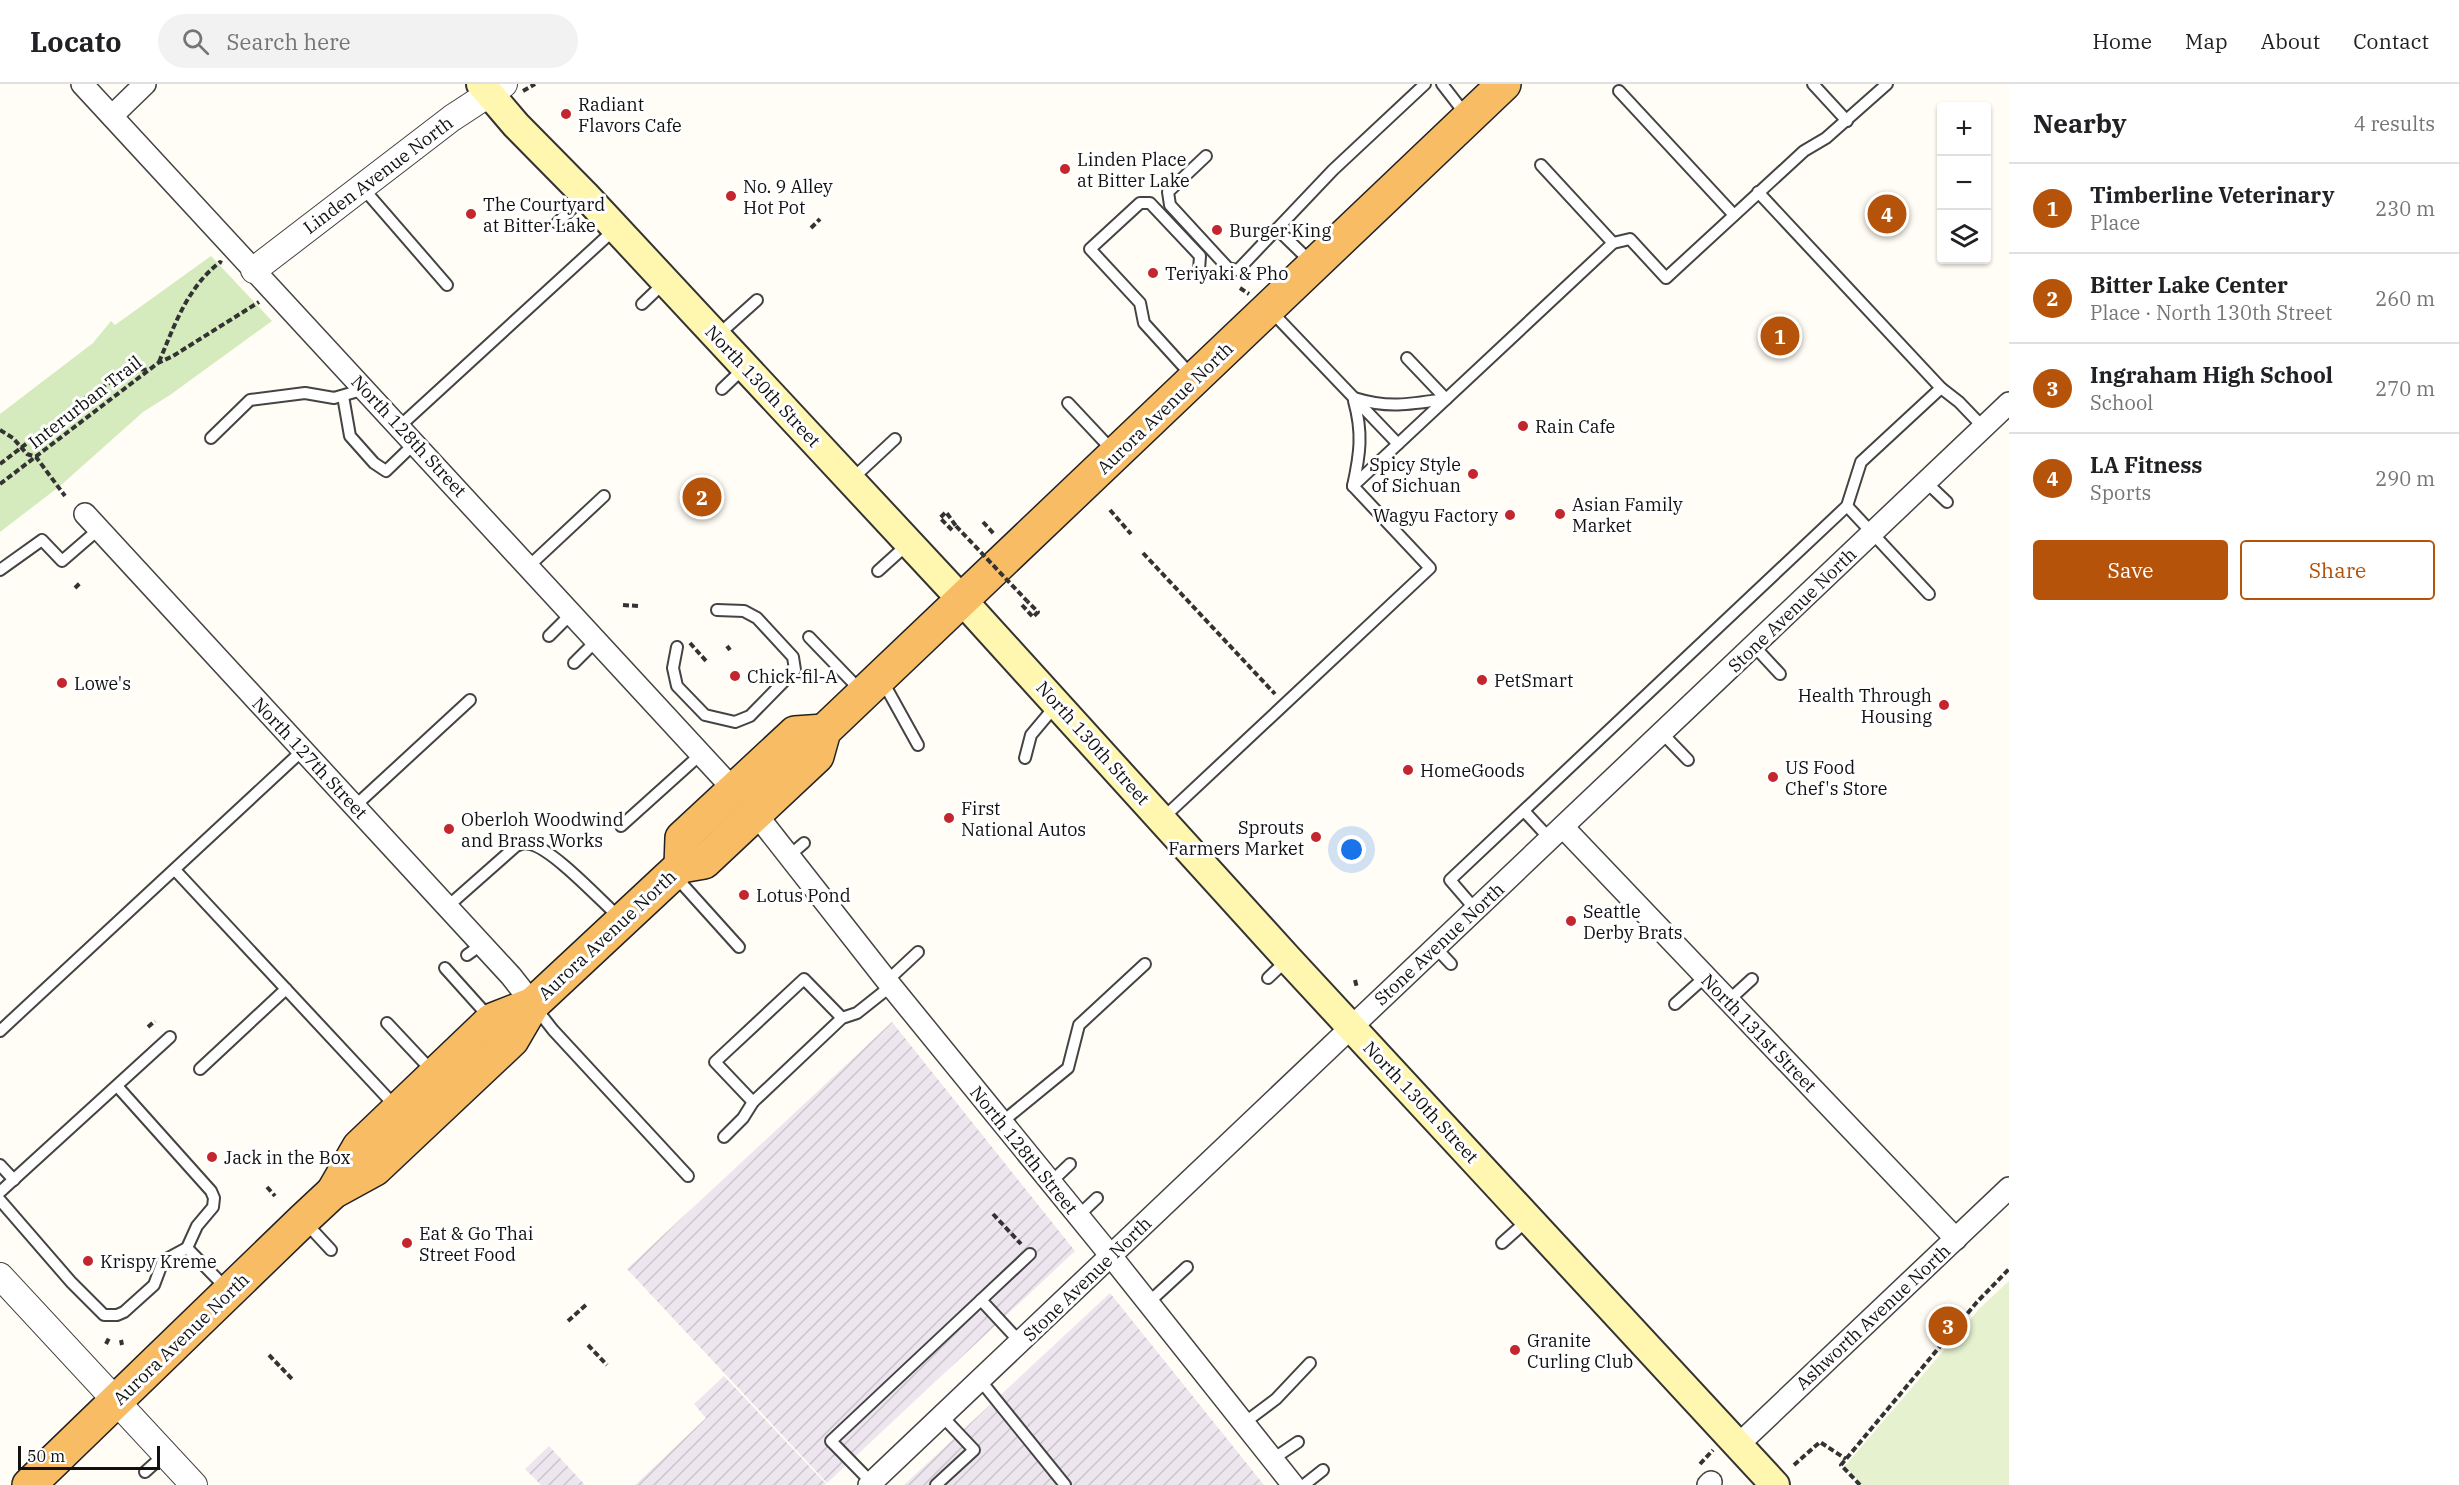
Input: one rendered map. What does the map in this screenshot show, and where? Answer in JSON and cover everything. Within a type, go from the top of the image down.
[{"type":"highway","name":"Aurora Avenue North","points":[[29,1485],[333,1192],[375,1168],[512,1040],[533,1004],[677,870],[704,862],[756,814],[817,756],[824,731],[1117,455],[1504,84]]},
{"type":"highway","name":"Aurora Avenue North","points":[[677,870],[682,838],[795,733],[824,731]]},
{"type":"highway","name":"Aurora Avenue North","points":[[333,1192],[359,1147],[492,1020],[533,1004]]},
{"type":"main road","name":"North 130th Street","points":[[492,87],[516,125],[746,367],[1162,820],[1278,968],[1350,1027],[1738,1445],[1784,1475]]},
{"type":"street","name":"North 128th Street","points":[[82,84],[734,790]]},
{"type":"street","points":[[112,116],[145,84]]},
{"type":"street","name":"Linden Avenue North","points":[[254,270],[492,87]]},
{"type":"street","name":"Stone Avenue North","points":[[871,1484],[2009,403]]},
{"type":"street","name":"North 127th Street","points":[[92,521],[447,907],[474,950],[511,976],[533,1004]]},
{"type":"street","name":"North 128th Street","points":[[756,814],[797,849],[889,984],[1111,1256],[1293,1485]]},
{"type":"street","name":"North 131st Street","points":[[1557,833],[1705,977],[1956,1239]]},
{"type":"street","name":"Ashworth Avenue North","points":[[1738,1445],[2009,1188]]},
{"type":"street","points":[[0,1276],[194,1485]]},
{"type":"lane","points":[[1206,156],[1168,192],[1170,205],[1228,268],[1238,270],[1333,170],[1425,84]]},
{"type":"lane","points":[[1442,84],[1468,118]]},
{"type":"lane","points":[[1813,84],[1847,121]]},
{"type":"lane","points":[[1353,486],[1613,243],[1630,239],[1666,278],[1804,151],[1826,138],[1887,84]]},
{"type":"lane","points":[[1619,91],[1734,215]]},
{"type":"lane","points":[[1540,165],[1613,243]]},
{"type":"lane","points":[[362,187],[447,285]]},
{"type":"lane","points":[[1758,192],[1941,388],[1959,402],[1983,427]]},
{"type":"lane","points":[[557,223],[585,195]]},
{"type":"lane","points":[[1195,380],[1143,323],[1140,303],[1090,249],[1140,203],[1150,203],[1200,255],[1199,270]]},
{"type":"lane","points":[[400,426],[616,228]]},
{"type":"lane","points":[[1277,229],[1315,266]]},
{"type":"lane","points":[[642,303],[665,282]]},
{"type":"lane","points":[[716,337],[756,300]]},
{"type":"lane","points":[[1269,310],[1398,444]]},
{"type":"lane","points":[[1407,358],[1446,399]]},
{"type":"lane","points":[[722,389],[746,367]]},
{"type":"lane","points":[[1475,909],[1450,880],[1847,506],[1861,462],[1941,388]]},
{"type":"lane","points":[[211,438],[250,400],[305,393],[334,398],[365,389]]},
{"type":"lane","points":[[343,396],[350,436],[374,462],[386,471],[415,443]]},
{"type":"lane","points":[[1354,398],[1377,405],[1400,405],[1446,399]]},
{"type":"lane","points":[[1353,486],[1359,458],[1361,426],[1354,398]]},
{"type":"lane","points":[[1068,403],[1117,455]]},
{"type":"lane","points":[[850,480],[895,439]]},
{"type":"lane","points":[[1926,482],[1947,502]]},
{"type":"lane","points":[[1162,820],[1430,568],[1353,486]]},
{"type":"lane","points":[[529,566],[604,496]]},
{"type":"lane","points":[[1847,506],[1929,594]]},
{"type":"lane","points":[[0,570],[42,540],[62,561],[92,521]]},
{"type":"lane","points":[[878,571],[909,543]]},
{"type":"lane","points":[[677,647],[673,668],[677,686],[705,715],[735,722],[750,716],[795,670],[793,657],[757,618],[744,611],[717,610]]},
{"type":"lane","points":[[549,636],[572,613]]},
{"type":"lane","points":[[809,637],[872,686],[918,745]]},
{"type":"lane","points":[[574,663],[597,640]]},
{"type":"lane","points":[[1754,645],[1780,674]]},
{"type":"lane","points":[[355,806],[470,700]]},
{"type":"lane","points":[[1025,758],[1031,735],[1057,704]]},
{"type":"lane","points":[[1662,733],[1688,760]]},
{"type":"lane","points":[[0,1031],[303,750]]},
{"type":"lane","points":[[621,826],[700,754]]},
{"type":"lane","points":[[1524,811],[1557,833]]},
{"type":"lane","points":[[447,907],[516,846],[523,843],[531,844],[554,858],[622,921]]},
{"type":"lane","points":[[175,870],[398,1110]]},
{"type":"lane","points":[[677,870],[739,947]]},
{"type":"lane","points":[[1436,947],[1451,964]]},
{"type":"lane","points":[[724,1137],[743,1118],[753,1102],[842,1018],[857,1013],[889,984],[918,952]]},
{"type":"lane","points":[[1002,1122],[1068,1068],[1080,1025],[1145,963]]},
{"type":"lane","points":[[445,968],[492,1020]]},
{"type":"lane","points":[[1675,1004],[1705,977]]},
{"type":"lane","points":[[753,1102],[715,1062],[804,979],[842,1018]]},
{"type":"lane","points":[[1728,1001],[1752,979]]},
{"type":"lane","points":[[200,1069],[286,989]]},
{"type":"lane","points":[[533,1004],[553,1030],[688,1176]]},
{"type":"lane","points":[[387,1023],[435,1074]]},
{"type":"lane","points":[[0,1192],[170,1037]]},
{"type":"lane","points":[[0,1200],[102,1314],[107,1316],[124,1312],[154,1285],[163,1261],[187,1248],[197,1226],[213,1207],[214,1197],[117,1086]]},
{"type":"lane","points":[[1051,1182],[1070,1164]]},
{"type":"lane","points":[[0,1165],[14,1180]]},
{"type":"lane","points":[[1078,1216],[1097,1198]]},
{"type":"lane","points":[[1502,1243],[1529,1218]]},
{"type":"lane","points":[[303,1220],[331,1250]]},
{"type":"lane","points":[[187,1248],[230,1292]]},
{"type":"lane","points":[[871,1484],[831,1441],[1030,1254]]},
{"type":"lane","points":[[1148,1303],[1186,1267]]},
{"type":"lane","points":[[981,1300],[1020,1342]]},
{"type":"lane","points":[[1244,1423],[1276,1399],[1310,1363]]},
{"type":"lane","points":[[980,1380],[1065,1485]]},
{"type":"lane","points":[[936,1485],[974,1449],[942,1416]]},
{"type":"lane","points":[[1273,1459],[1298,1442]]},
{"type":"lane","points":[[145,1472],[165,1454]]},
{"type":"lane","points":[[1304,1485],[1323,1470]]},
{"type":"path","points":[[811,228],[820,219]]},
{"type":"path","name":"Interurban Trail","points":[[158,363],[187,297],[204,275],[220,262]]},
{"type":"path","name":"Interurban Trail","points":[[0,484],[158,363],[258,303]]},
{"type":"path","points":[[0,464],[87,396],[127,372],[138,369],[149,370]]},
{"type":"path","points":[[0,430],[13,438],[27,454],[36,457],[65,496]]},
{"type":"path","points":[[1110,510],[1131,534]]},
{"type":"path","points":[[952,530],[940,518],[946,512],[956,526],[1038,612],[1033,617],[1022,605]]},
{"type":"path","points":[[1143,553],[1275,693]]},
{"type":"path","points":[[75,588],[81,582]]},
{"type":"path","points":[[623,605],[638,606]]},
{"type":"path","points":[[695,648],[706,660]]},
{"type":"path","points":[[1355,980],[1356,988]]},
{"type":"path","points":[[148,1027],[154,1021]]},
{"type":"path","points":[[267,1187],[275,1196]]},
{"type":"path","points":[[993,1214],[1030,1254]]},
{"type":"path","points":[[1860,1485],[1841,1465],[1977,1302],[2009,1269]]},
{"type":"path","points":[[568,1321],[588,1303]]},
{"type":"path","points":[[578,1312],[583,1318]]},
{"type":"path","points":[[106,1344],[109,1338]]},
{"type":"path","points":[[120,1340],[122,1345]]},
{"type":"path","points":[[588,1345],[608,1365]]},
{"type":"path","points":[[269,1355],[293,1380]]},
{"type":"path","points":[[1784,1475],[1820,1442],[1846,1459]]},
{"type":"shaded area","points":[[892,1022],[1075,1251],[827,1483],[627,1269]]},
{"type":"shaded area","points":[[1110,1293],[1264,1485],[904,1485]]},
{"type":"shaded area","points":[[724,1376],[826,1484],[635,1485],[706,1418],[694,1404]]},
{"type":"shaded area","points":[[549,1446],[585,1485],[541,1485],[525,1469]]},
{"type":"green space","points":[[211,256],[272,321],[143,412],[60,486],[0,532],[0,414],[93,343],[111,321],[115,325]]},
{"type":"green space","points":[[2009,1281],[2009,1485],[1862,1485],[1845,1466],[1980,1308]]},
{"type":"place","name":"Radiant Flavors Cafe","points":[[566,114]]},
{"type":"place","name":"Linden Place at Bitter Lake","points":[[1065,169]]},
{"type":"place","name":"No. 9 Alley Hot Pot","points":[[731,196]]},
{"type":"place","name":"The Courtyard at Bitter Lake","points":[[471,214]]},
{"type":"place","name":"LA Fitness","points":[[1887,214]]},
{"type":"place","name":"Burger King","points":[[1217,230]]},
{"type":"place","name":"Teriyaki & Pho","points":[[1153,273]]},
{"type":"place","name":"Timberline Veterinary","points":[[1780,336]]},
{"type":"place","name":"Rain Cafe","points":[[1523,426]]},
{"type":"place","name":"Spicy Style of Sichuan","points":[[1473,474]]},
{"type":"place","name":"Bitter Lake Center","points":[[702,497]]},
{"type":"place","name":"Asian Family Market","points":[[1560,514]]},
{"type":"place","name":"Wagyu Factory","points":[[1510,515]]},
{"type":"place","name":"Chick-fil-A","points":[[735,676]]},
{"type":"place","name":"PetSmart","points":[[1482,680]]},
{"type":"place","name":"Lowe's","points":[[62,683]]},
{"type":"place","name":"Health Through Housing","points":[[1944,705]]},
{"type":"place","name":"HomeGoods","points":[[1408,770]]},
{"type":"place","name":"US Food Chef's Store","points":[[1773,777]]},
{"type":"place","name":"First National Autos","points":[[949,818]]},
{"type":"place","name":"Oberloh Woodwind and Brass Works","points":[[449,829]]},
{"type":"place","name":"Sprouts Farmers Market","points":[[1316,837]]},
{"type":"place","name":"Lotus Pond","points":[[744,895]]},
{"type":"place","name":"Seattle Derby Brats","points":[[1571,921]]},
{"type":"place","name":"Jack in the Box","points":[[212,1157]]},
{"type":"place","name":"Eat & Go Thai Street Food","points":[[407,1243]]},
{"type":"place","name":"Krispy Kreme","points":[[88,1261]]},
{"type":"place","name":"Ingraham High School","points":[[1948,1326]]},
{"type":"place","name":"Granite Curling Club","points":[[1515,1350]]}]
